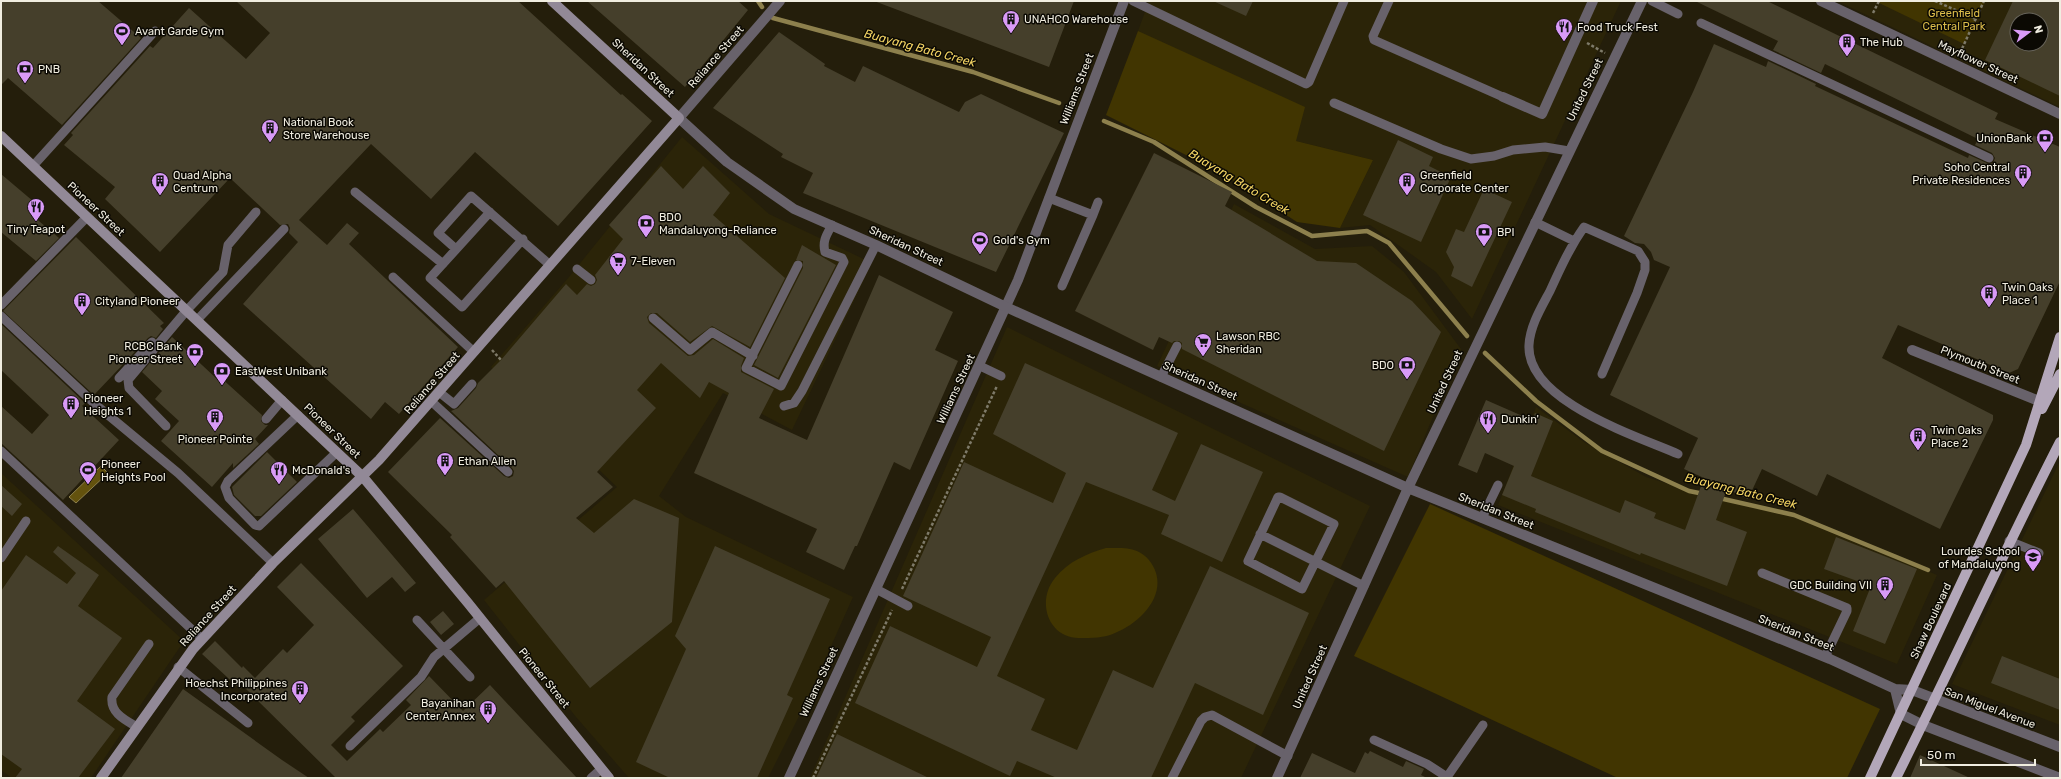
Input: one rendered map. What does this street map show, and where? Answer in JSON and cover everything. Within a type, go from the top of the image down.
[{"type":"main road","name":"Sheridan Street","points":[[552,1],[679,118]]},
{"type":"main road","name":"Reliance Street","points":[[101,778],[178,667],[202,639],[273,563],[363,476],[439,392],[679,118]]},
{"type":"main road","name":"Pioneer Street","points":[[1,136],[363,476],[609,778]]},
{"type":"main road","name":"Shaw Boulevard","points":[[1870,778],[2026,445],[2060,337]]},
{"type":"main road","points":[[2026,445],[2060,374]]},
{"type":"main road","points":[[1896,778],[1923,725],[2009,541],[2060,442]]},
{"type":"street","name":"Reliance Street","points":[[679,118],[780,1]]},
{"type":"street","name":"Williams Street","points":[[789,778],[1006,307],[1124,1]]},
{"type":"street","points":[[1503,97],[1542,114],[1593,1]]},
{"type":"street","name":"United Street","points":[[1277,778],[1408,488],[1642,1]]},
{"type":"street","name":"Mayflower Street","points":[[1821,1],[2060,114]]},
{"type":"street","name":"Sheridan Street","points":[[679,118],[727,162],[794,210],[832,225],[1006,307],[1408,488],[1825,657],[1894,689],[1912,690]]},
{"type":"street","name":"Plymouth Street","points":[[1912,350],[2039,401]]},
{"type":"street","points":[[1894,689],[1901,714],[1923,725],[2060,778]]},
{"type":"street","name":"San Miguel Avenue","points":[[1912,690],[2060,747]]},
{"type":"lane","points":[[1133,1],[1306,84],[1309,82],[1344,1]]},
{"type":"lane","points":[[1389,1],[1373,36],[1374,40],[1503,97]]},
{"type":"lane","points":[[1652,1],[1678,14]]},
{"type":"lane","points":[[1701,23],[1989,158]]},
{"type":"lane","points":[[33,166],[155,31]]},
{"type":"lane","points":[[1334,103],[1441,149],[1471,159],[1494,156],[1513,150],[1545,147],[1569,151]]},
{"type":"lane","points":[[355,192],[443,264]]},
{"type":"lane","points":[[456,249],[438,233],[471,196],[523,239],[550,265]]},
{"type":"lane","points":[[1049,198],[1093,215]]},
{"type":"lane","points":[[1062,286],[1098,202]]},
{"type":"lane","points":[[119,378],[185,309],[224,272],[228,245],[256,212]]},
{"type":"lane","points":[[490,212],[430,278],[462,307],[523,239]]},
{"type":"lane","points":[[1,305],[87,217]]},
{"type":"lane","points":[[1535,222],[1574,241]]},
{"type":"lane","points":[[798,265],[746,368],[781,386],[844,262],[842,258],[825,252],[824,247],[826,236],[832,225]]},
{"type":"lane","points":[[1602,374],[1637,293],[1645,270],[1645,262],[1638,251],[1584,227],[1574,241],[1533,325],[1529,345],[1531,361],[1541,378],[1559,397],[1587,414],[1678,454]]},
{"type":"lane","points":[[197,320],[284,229]]},
{"type":"lane","points":[[784,406],[794,403],[802,391],[876,245]]},
{"type":"lane","points":[[580,271],[591,280]]},
{"type":"lane","points":[[393,276],[474,352]]},
{"type":"lane","points":[[166,426],[129,388],[128,380],[185,309]]},
{"type":"lane","points":[[1,316],[96,405],[178,473],[273,563]]},
{"type":"lane","points":[[653,318],[690,350],[712,332],[752,356]]},
{"type":"lane","points":[[1161,376],[1177,346]]},
{"type":"lane","points":[[980,366],[1001,376]]},
{"type":"lane","points":[[439,392],[454,404],[472,384]]},
{"type":"lane","points":[[266,419],[282,400]]},
{"type":"lane","points":[[431,401],[508,472]]},
{"type":"lane","points":[[298,415],[228,481],[225,487],[229,498],[255,525],[259,526],[337,452]]},
{"type":"lane","points":[[1,451],[202,639]]},
{"type":"lane","points":[[1482,518],[1498,485]]},
{"type":"lane","points":[[1280,497],[1334,524],[1317,561],[1302,589],[1249,562],[1248,560],[1278,498],[1280,497]]},
{"type":"lane","points":[[1,558],[26,521]]},
{"type":"lane","points":[[1260,534],[1317,561],[1364,586]]},
{"type":"lane","points":[[2009,541],[2039,553]]},
{"type":"lane","points":[[1762,573],[1847,608],[1847,611],[1825,657]]},
{"type":"lane","points":[[876,589],[908,606]]},
{"type":"lane","points":[[350,746],[421,677],[434,657],[444,647],[480,618]]},
{"type":"lane","points":[[417,620],[444,647],[470,677]]},
{"type":"lane","points":[[137,727],[119,716],[112,702],[112,697],[149,644]]},
{"type":"lane","points":[[178,667],[248,723]]},
{"type":"lane","points":[[1172,778],[1201,721],[1212,715],[1288,756]]},
{"type":"lane","points":[[1374,740],[1427,764],[1448,778],[1483,725]]},
{"type":"lane","points":[[591,778],[601,769]]},
{"type":"path","points":[[1935,1],[1976,20]]},
{"type":"path","points":[[1954,64],[1984,1]]},
{"type":"path","points":[[1576,38],[1615,57]]},
{"type":"path","points":[[495,353],[501,360]]},
{"type":"path","points":[[813,778],[1001,376]]},
{"type":"shaded area","points":[[1149,1],[1621,1],[1472,319],[1436,272],[1370,225],[1340,228],[1373,160],[1296,141],[1138,31]]},
{"type":"shaded area","points":[[1837,1],[2060,1],[2060,107]]},
{"type":"shaded area","points":[[682,137],[769,214],[872,263],[792,430],[723,393],[659,496],[686,517],[853,597],[807,700],[768,778],[629,778],[576,717],[484,600],[617,487],[491,367],[569,277]]},
{"type":"shaded area","points":[[1234,204],[1315,249],[1372,246],[1404,272],[1461,349],[1408,477],[1157,366]]},
{"type":"shaded area","points":[[1007,327],[1370,506],[1241,778],[810,778]]},
{"type":"shaded area","points":[[1536,407],[1584,442],[1646,477],[1698,493],[1788,513],[1937,575],[1897,664],[1498,505]]},
{"type":"shaded area","name":"Lourdes School of Mandaluyong","points":[[2060,461],[2060,725],[1952,684]]},
{"type":"shaded area","name":"Pioneer Heights Pool","points":[[101,466],[108,473],[76,503],[69,497]]},
{"type":"shaded area","points":[[1,473],[184,641],[91,778],[12,778],[1,770]]},
{"type":"green space","name":"Greenfield Central Park","points":[[1875,1],[1985,1],[1964,44]]},
{"type":"green space","points":[[1138,31],[1305,107],[1296,141],[1373,160],[1340,228],[1297,222],[1220,172],[1106,115]]},
{"type":"green space","points":[[1430,504],[1880,709],[1847,778],[1618,778],[1354,656]]},
{"type":"green space","points":[[1106,548],[1130,549],[1140,553],[1149,560],[1155,569],[1157,583],[1153,601],[1140,617],[1124,629],[1115,633],[1093,638],[1068,636],[1060,632],[1048,617],[1046,597],[1049,587],[1060,572],[1066,567],[1085,556]]},
{"type":"building","points":[[1,1],[98,1],[141,38],[62,125],[8,78],[1,85]]},
{"type":"building","points":[[236,1],[518,1],[621,95],[622,94],[652,121],[558,226],[475,152],[431,199],[371,144],[299,220],[327,245],[347,223],[359,233],[349,244],[458,347],[399,414],[385,402],[371,419],[243,304],[298,242],[289,233],[290,228],[288,224],[280,225],[230,178],[160,252],[105,199],[115,187],[64,145],[73,135],[71,133],[150,46],[153,48],[189,8],[246,59],[270,33]]},
{"type":"building","points":[[587,1],[738,1],[748,10],[685,87]]},
{"type":"building","name":"UNAHCO Warehouse","points":[[874,1],[1074,1],[1049,67]]},
{"type":"building","points":[[1213,1],[1253,1],[1246,16]]},
{"type":"building","points":[[1695,1],[1767,1],[1998,113],[1995,119],[2060,147],[2060,281],[2018,369],[2009,373],[1898,325],[1882,358],[1993,415],[1993,420],[1940,529],[1827,474],[1817,496],[1762,469],[1748,499],[1727,489],[1716,520],[1747,532],[1727,586],[1641,553],[1640,555],[1535,512],[1536,509],[1502,495],[1514,466],[1485,453],[1477,473],[1458,465],[1486,400],[1532,420],[1535,413],[1553,421],[1531,476],[1620,513],[1625,500],[1656,513],[1654,518],[1685,530],[1704,478],[1684,469],[1698,438],[1610,395],[1670,267],[1654,260],[1651,252],[1644,244],[1635,243],[1624,236],[1693,92],[1714,44],[1766,67],[1768,61],[1816,84],[1815,86],[1968,158],[1969,155],[1989,164],[1993,163],[1995,158],[1992,153],[1975,145],[1978,139],[1825,64],[1821,73],[1773,50],[1778,41]]},
{"type":"building","points":[[2013,1],[2060,1],[2060,96],[1985,60]]},
{"type":"building","points":[[779,32],[825,64],[824,66],[855,82],[863,66],[959,112],[965,102],[981,94],[1064,133],[996,272],[803,193],[813,173],[781,157],[783,154],[713,108]]},
{"type":"building","name":"Greenfield Corporate Center","points":[[1398,140],[1433,157],[1429,166],[1451,177],[1421,242],[1363,215]]},
{"type":"building","points":[[1154,153],[1232,192],[1225,206],[1317,261],[1356,263],[1412,301],[1441,332],[1384,451],[1182,349],[1182,343],[1179,341],[1174,341],[1172,343],[1159,337],[1153,350],[1075,311]]},
{"type":"building","points":[[661,166],[683,189],[703,166],[730,193],[713,215],[785,278],[750,347],[712,326],[690,342],[657,313],[651,313],[647,317],[649,323],[688,356],[694,355],[713,339],[744,358],[741,366],[741,372],[774,389],[759,418],[807,440],[879,275],[953,312],[935,350],[958,361],[910,470],[894,462],[857,546],[855,546],[844,570],[806,552],[817,529],[694,473],[729,393],[709,382],[700,398],[661,363],[637,390],[656,408],[597,472],[613,487],[576,518],[594,533],[634,499],[679,518],[672,622],[590,688],[504,581],[496,588],[450,537],[452,535],[388,472],[440,418],[504,476],[509,478],[513,476],[514,471],[512,468],[451,411],[458,408],[476,388],[478,383],[501,360],[566,284],[577,295],[587,284],[591,286],[595,284],[597,280],[595,275],[623,239],[609,225]]},
{"type":"building","points":[[1,174],[40,207],[33,216],[59,238],[36,261],[1,232]]},
{"type":"building","points":[[1484,189],[1512,202],[1472,287],[1451,276],[1454,267],[1446,252],[1456,229],[1464,232]]},
{"type":"building","name":"Cityland Pioneer","points":[[76,237],[164,323],[160,326],[163,329],[156,338],[151,336],[148,338],[94,395],[3,311]]},
{"type":"building","points":[[802,245],[836,265],[778,378],[754,365],[803,268],[803,261],[796,260]]},
{"type":"building","name":"Pioneer Heights 1","points":[[1,324],[85,403],[82,406],[119,440],[63,500],[1,443],[1,406],[32,434],[49,415],[1,370]]},
{"type":"building","name":"Pioneer Pointe","points":[[172,337],[217,379],[219,376],[262,415],[261,421],[265,425],[268,425],[255,439],[259,444],[233,468],[233,463],[212,487],[161,441],[179,421],[155,399],[162,391],[142,372]]},
{"type":"building","points":[[1025,363],[1178,433],[1152,490],[1175,501],[1201,444],[1263,472],[1222,562],[1161,534],[1169,515],[1086,482],[997,676],[1045,699],[1031,730],[1077,750],[1113,670],[1153,688],[1210,566],[1309,613],[1263,715],[1195,683],[1151,778],[1057,778],[1017,761],[1010,776],[855,703],[890,626],[977,667],[991,637],[903,596],[964,462],[1053,503],[1066,473],[993,434]]},
{"type":"building","points":[[267,452],[297,482],[261,516],[255,516],[234,495],[232,487]]},
{"type":"building","points":[[1,485],[22,504],[12,516],[1,506]]},
{"type":"building","points":[[353,509],[416,583],[405,592],[392,577],[367,598],[318,539]]},
{"type":"building","name":"GDC Building VII","points":[[1836,537],[1917,569],[1885,644],[1853,631],[1871,586],[1824,569]]},
{"type":"building","points":[[58,546],[99,575],[78,606],[122,638],[77,701],[115,729],[78,778],[15,778],[22,769],[1,754],[1,591],[26,555],[67,584],[76,573],[53,552]]},
{"type":"building","points":[[715,546],[830,599],[787,695],[793,698],[757,778],[670,778],[636,762],[686,649],[675,636]]},
{"type":"building","points":[[301,563],[403,666],[351,717],[355,721],[331,745],[347,761],[380,729],[383,732],[411,705],[406,700],[429,676],[463,711],[490,685],[577,778],[336,778],[243,686],[240,689],[202,654],[215,641],[242,668],[243,666],[255,678],[283,649],[287,653],[314,625],[277,587]]},
{"type":"building","points":[[443,611],[454,624],[441,635],[430,622]]},
{"type":"building","points":[[2002,656],[2060,679],[2060,710],[1991,683]]},
{"type":"building","points":[[183,689],[282,760],[309,778],[121,778]]},
{"type":"building","points":[[837,734],[929,778],[816,778]]},
{"type":"building","points":[[1370,751],[1403,767],[1406,761],[1424,769],[1421,775],[1427,778],[1300,778],[1312,753],[1355,773],[1365,752],[1368,754]]},
{"type":"building","points":[[1920,755],[1970,778],[1910,778]]},
{"type":"waterway","name":"Buayang Bato Creek","points":[[758,1],[762,7]]},
{"type":"waterway","name":"Buayang Bato Creek","points":[[773,18],[973,72],[1059,103]]},
{"type":"waterway","name":"Buayang Bato Creek","points":[[1104,121],[1154,142],[1256,207],[1312,236],[1367,231],[1389,243],[1467,336]]},
{"type":"waterway","name":"Buayang Bato Creek","points":[[1485,353],[1536,401],[1602,451],[1689,491],[1704,494]]},
{"type":"waterway","name":"Buayang Bato Creek","points":[[1719,498],[1794,515],[1928,570]]},
{"type":"place","name":"UNAHCO Warehouse","points":[[1011,34]]},
{"type":"place","name":"Food Truck Fest","points":[[1564,42]]},
{"type":"place","name":"Avant Garde Gym","points":[[122,46]]},
{"type":"place","name":"The Hub","points":[[1847,57]]},
{"type":"place","name":"PNB","points":[[25,84]]},
{"type":"place","name":"National Book Store Warehouse","points":[[270,143]]},
{"type":"place","name":"UnionBank","points":[[2045,153]]},
{"type":"place","name":"Soho Central Private Residences","points":[[2023,188]]},
{"type":"place","name":"Quad Alpha Centrum","points":[[160,196]]},
{"type":"place","name":"Greenfield Corporate Center","points":[[1407,196]]},
{"type":"place","name":"Tiny Teapot","points":[[36,222]]},
{"type":"place","name":"BDO Mandaluyong-Reliance","points":[[646,238]]},
{"type":"place","name":"BPI","points":[[1484,247]]},
{"type":"place","name":"Gold's Gym","points":[[980,255]]},
{"type":"place","name":"7-Eleven","points":[[618,276]]},
{"type":"place","name":"Twin Oaks Place 1","points":[[1989,308]]},
{"type":"place","name":"Cityland Pioneer","points":[[82,316]]},
{"type":"place","name":"Lawson RBC Sheridan","points":[[1203,357]]},
{"type":"place","name":"RCBC Bank Pioneer Street","points":[[195,367]]},
{"type":"place","name":"BDO","points":[[1407,380]]},
{"type":"place","name":"EastWest Unibank","points":[[222,386]]},
{"type":"place","name":"Pioneer Heights 1","points":[[71,419]]},
{"type":"place","name":"Pioneer Pointe","points":[[215,432]]},
{"type":"place","name":"Dunkin'","points":[[1488,434]]},
{"type":"place","name":"Twin Oaks Place 2","points":[[1918,451]]},
{"type":"place","name":"Ethan Allen","points":[[445,476]]},
{"type":"place","name":"Pioneer Heights Pool","points":[[88,485]]},
{"type":"place","name":"McDonald's","points":[[279,485]]},
{"type":"place","name":"Lourdes School of Mandaluyong","points":[[2033,572]]},
{"type":"place","name":"GDC Building VII","points":[[1885,600]]},
{"type":"place","name":"Hoechst Philippines Incorporated","points":[[300,704]]},
{"type":"place","name":"Bayanihan Center Annex","points":[[488,724]]}]
